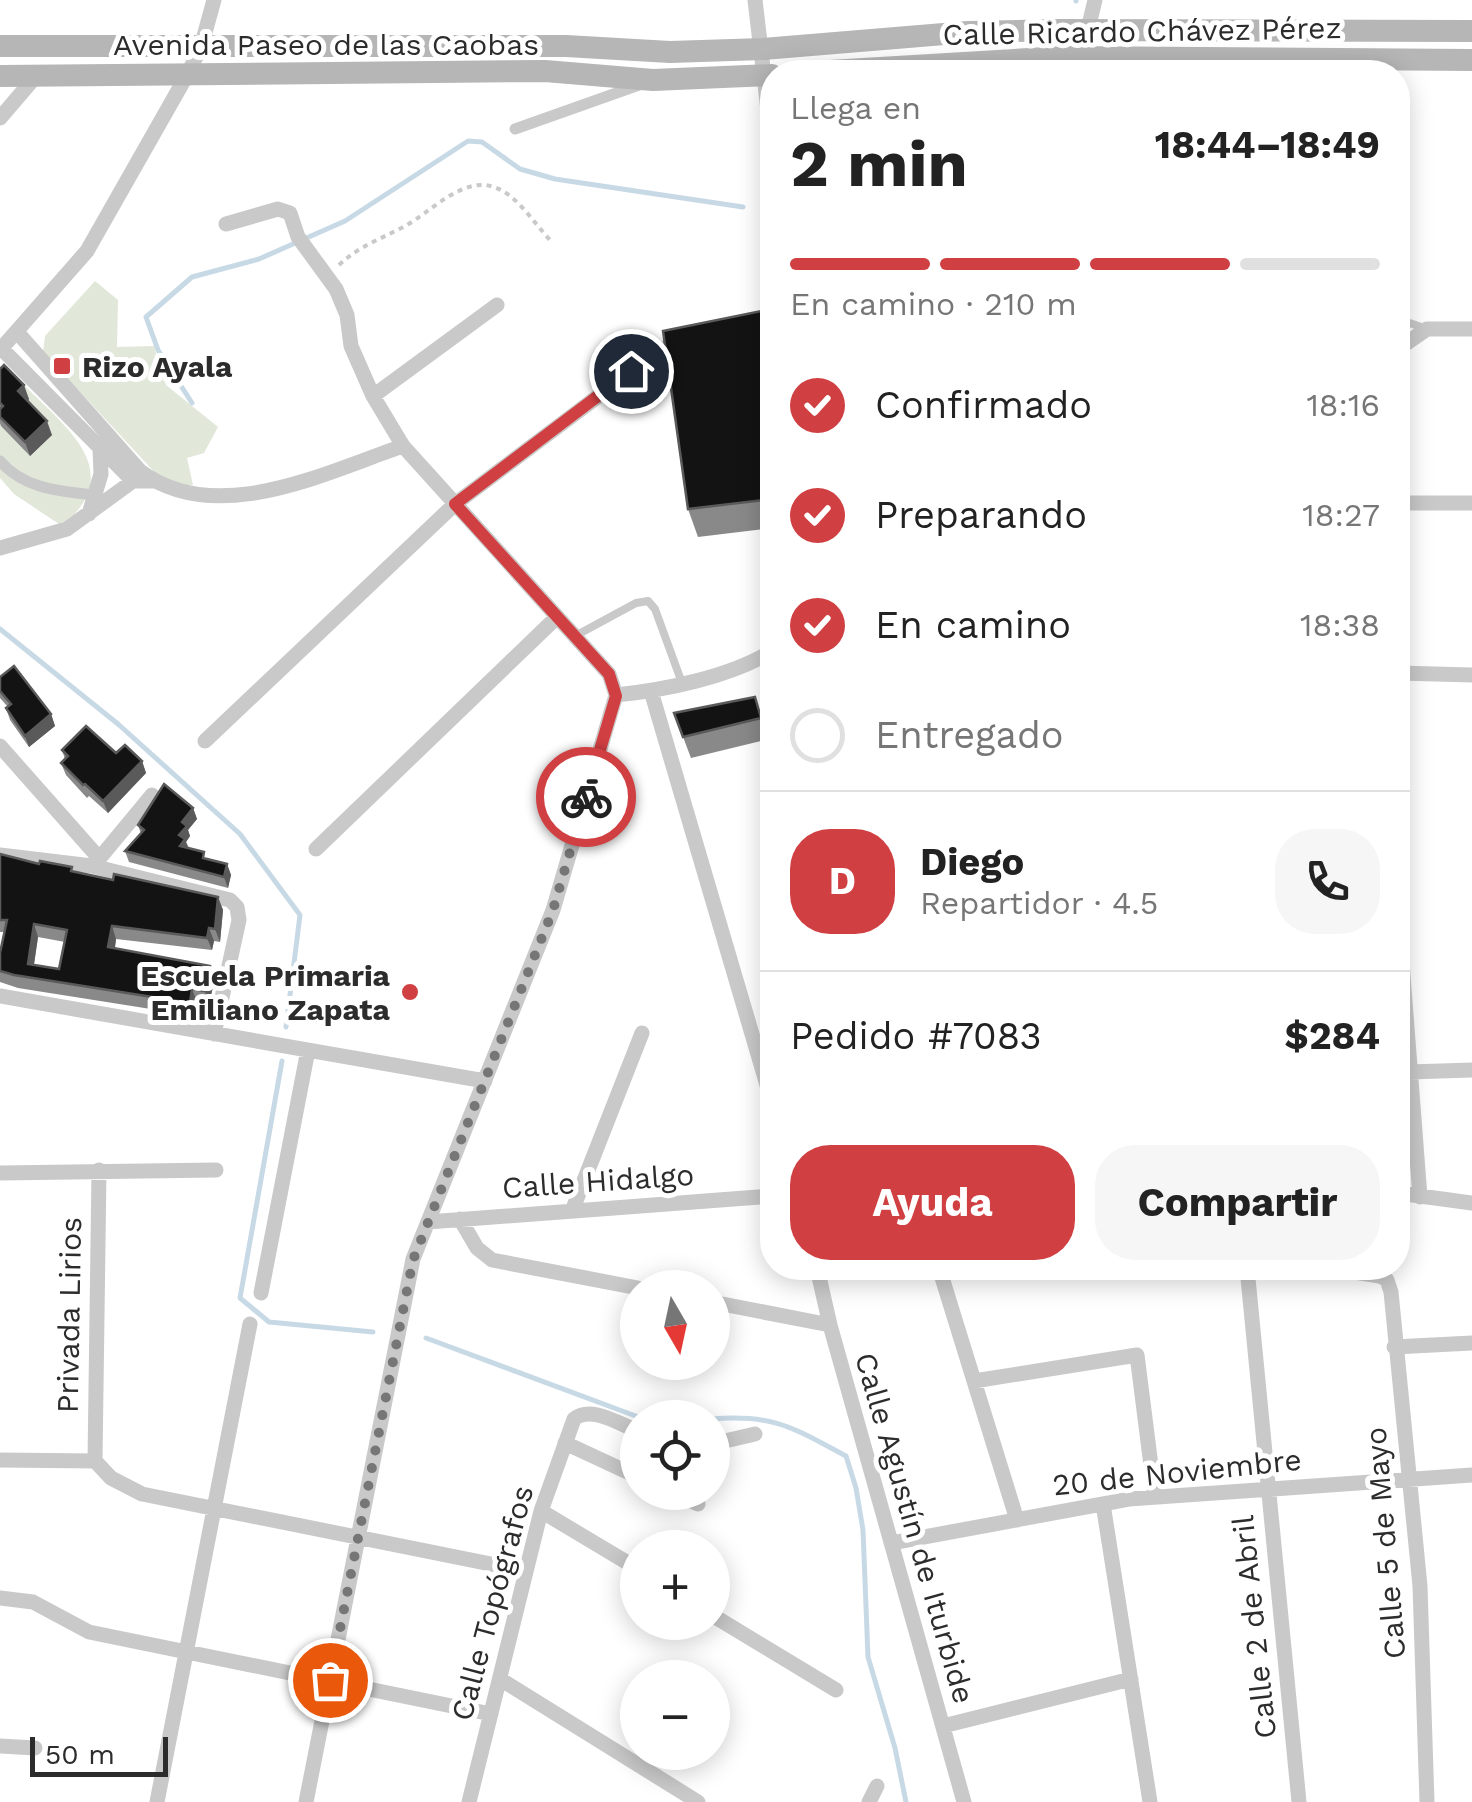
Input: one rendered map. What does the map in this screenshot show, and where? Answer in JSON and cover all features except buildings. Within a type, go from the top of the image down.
[{"type":"main road","points":[[1061,30],[1062,57]]},
{"type":"main road","name":"Calle Ricardo Chávez Pérez","points":[[670,52],[763,49],[968,32],[1472,31]]},
{"type":"main road","name":"Avenida Paseo de las Caobas","points":[[0,46],[566,46],[670,52]]},
{"type":"main road","name":"Calle Ricardo Chávez Pérez","points":[[1012,60],[1472,60]]},
{"type":"main road","name":"Avenida Paseo de las Caobas","points":[[0,76],[545,71],[652,80]]},
{"type":"main road","points":[[652,80],[760,76]]},
{"type":"street","points":[[214,0],[201,47],[187,75],[86,250],[1,349],[100,449],[136,476],[188,495],[269,492],[402,446]]},
{"type":"street","points":[[754,0],[765,60]]},
{"type":"street","points":[[1088,29],[1094,0]]},
{"type":"street","points":[[0,118],[36,76]]},
{"type":"street","points":[[515,129],[652,80]]},
{"type":"street","points":[[226,224],[284,209],[290,213],[298,236],[329,276],[347,315],[351,346],[373,396],[402,446],[609,674],[616,696],[553,910],[413,1260],[306,1802]]},
{"type":"street","points":[[373,396],[496,305]]},
{"type":"street","points":[[1410,340],[1426,329],[1472,329]]},
{"type":"street","points":[[17,332],[136,476]]},
{"type":"street","points":[[204,741],[455,504],[661,349],[698,340]]},
{"type":"street","points":[[88,516],[101,474],[100,449]]},
{"type":"street","points":[[0,462],[14,478],[56,491],[94,495]]},
{"type":"street","points":[[0,548],[67,529],[136,476]]},
{"type":"street","points":[[1410,504],[1472,503]]},
{"type":"street","points":[[316,849],[557,616]]},
{"type":"street","points":[[616,696],[651,692],[760,659]]},
{"type":"street","points":[[1410,673],[1472,675]]},
{"type":"street","points":[[651,692],[760,1061]]},
{"type":"street","points":[[0,746],[96,862]]},
{"type":"street","points":[[96,862],[152,795]]},
{"type":"street","points":[[0,855],[96,862],[230,900],[237,907],[239,920],[214,1034]]},
{"type":"street","points":[[0,996],[484,1082]]},
{"type":"street","points":[[572,1211],[642,1033]]},
{"type":"street","points":[[261,1292],[308,1050]]},
{"type":"street","points":[[1420,1197],[1410,1072],[1472,1070]]},
{"type":"street","name":"Privada Lirios","points":[[95,1461],[99,1170]]},
{"type":"street","points":[[0,1173],[216,1170]]},
{"type":"street","points":[[1410,1195],[1472,1203]]},
{"type":"street","name":"Calle Hidalgo","points":[[428,1222],[760,1197]]},
{"type":"street","points":[[460,1219],[477,1248],[492,1260],[620,1285]]},
{"type":"street","name":"Calle Agustín de Iturbide","points":[[820,1280],[964,1802]]},
{"type":"street","points":[[943,1280],[1016,1520]]},
{"type":"street","name":"Calle 2 de Abril","points":[[1248,1280],[1299,1802]]},
{"type":"street","name":"Calle 5 de Mayo","points":[[1387,1280],[1420,1586],[1426,1802]]},
{"type":"street","points":[[730,1306],[830,1325]]},
{"type":"street","points":[[157,1802],[250,1324]]},
{"type":"street","points":[[1394,1346],[1472,1342]]},
{"type":"street","points":[[974,1381],[1138,1354],[1155,1497]]},
{"type":"street","name":"Calle Topógrafos","points":[[469,1802],[542,1511],[574,1419],[589,1412],[620,1424]]},
{"type":"street","points":[[730,1440],[755,1434]]},
{"type":"street","points":[[565,1444],[620,1469]]},
{"type":"street","points":[[0,1460],[95,1461],[111,1478],[142,1494],[526,1571]]},
{"type":"street","name":"20 de Noviembre","points":[[891,1543],[1155,1497],[1472,1476]]},
{"type":"street","points":[[1104,1504],[1150,1802]]},
{"type":"street","points":[[542,1511],[620,1558]]},
{"type":"street","points":[[0,1598],[33,1602],[89,1632],[491,1714]]},
{"type":"street","points":[[730,1626],[836,1690]]},
{"type":"street","points":[[943,1726],[1130,1678]]},
{"type":"street","points":[[500,1679],[698,1802]]},
{"type":"street","points":[[0,1746],[35,1748]]},
{"type":"lane","points":[[1410,324],[1426,329]]},
{"type":"lane","points":[[575,636],[636,603],[648,601],[656,609],[682,683]]},
{"type":"path","points":[[329,276],[356,249],[410,224],[436,203],[483,184],[499,188],[550,240]]},
{"type":"shaded area","points":[[95,281],[118,300],[117,347],[154,346],[166,385],[218,427],[204,453],[187,458],[193,485],[175,485],[159,477],[43,352],[45,336]]},
{"type":"shaded area","points":[[19,380],[69,431],[90,467],[90,485],[81,505],[62,526],[14,494],[0,478],[0,384]]},
{"type":"waterway","points":[[192,403],[158,350],[146,317],[192,277],[259,259],[345,221],[468,141],[482,142],[520,169],[555,179],[743,207]]},
{"type":"waterway","points":[[0,629],[118,724],[240,834],[300,915],[286,1027]]},
{"type":"waterway","points":[[282,1061],[240,1298],[269,1322],[373,1332]]},
{"type":"waterway","points":[[426,1338],[620,1410]]},
{"type":"waterway","points":[[730,1418],[783,1425],[846,1456],[863,1530],[868,1657],[895,1748],[906,1802]]},
{"type":"way so far","points":[[330,1680],[413,1260],[553,910],[586,797]]},
{"type":"place","name":"Rizo Ayala","points":[[62,366]]},
{"type":"place","name":"Escuela Primaria Emiliano Zapata","points":[[410,992]]},
{"type":"route","points":[[586,797],[616,696],[609,674],[455,504],[631,371]]}]
